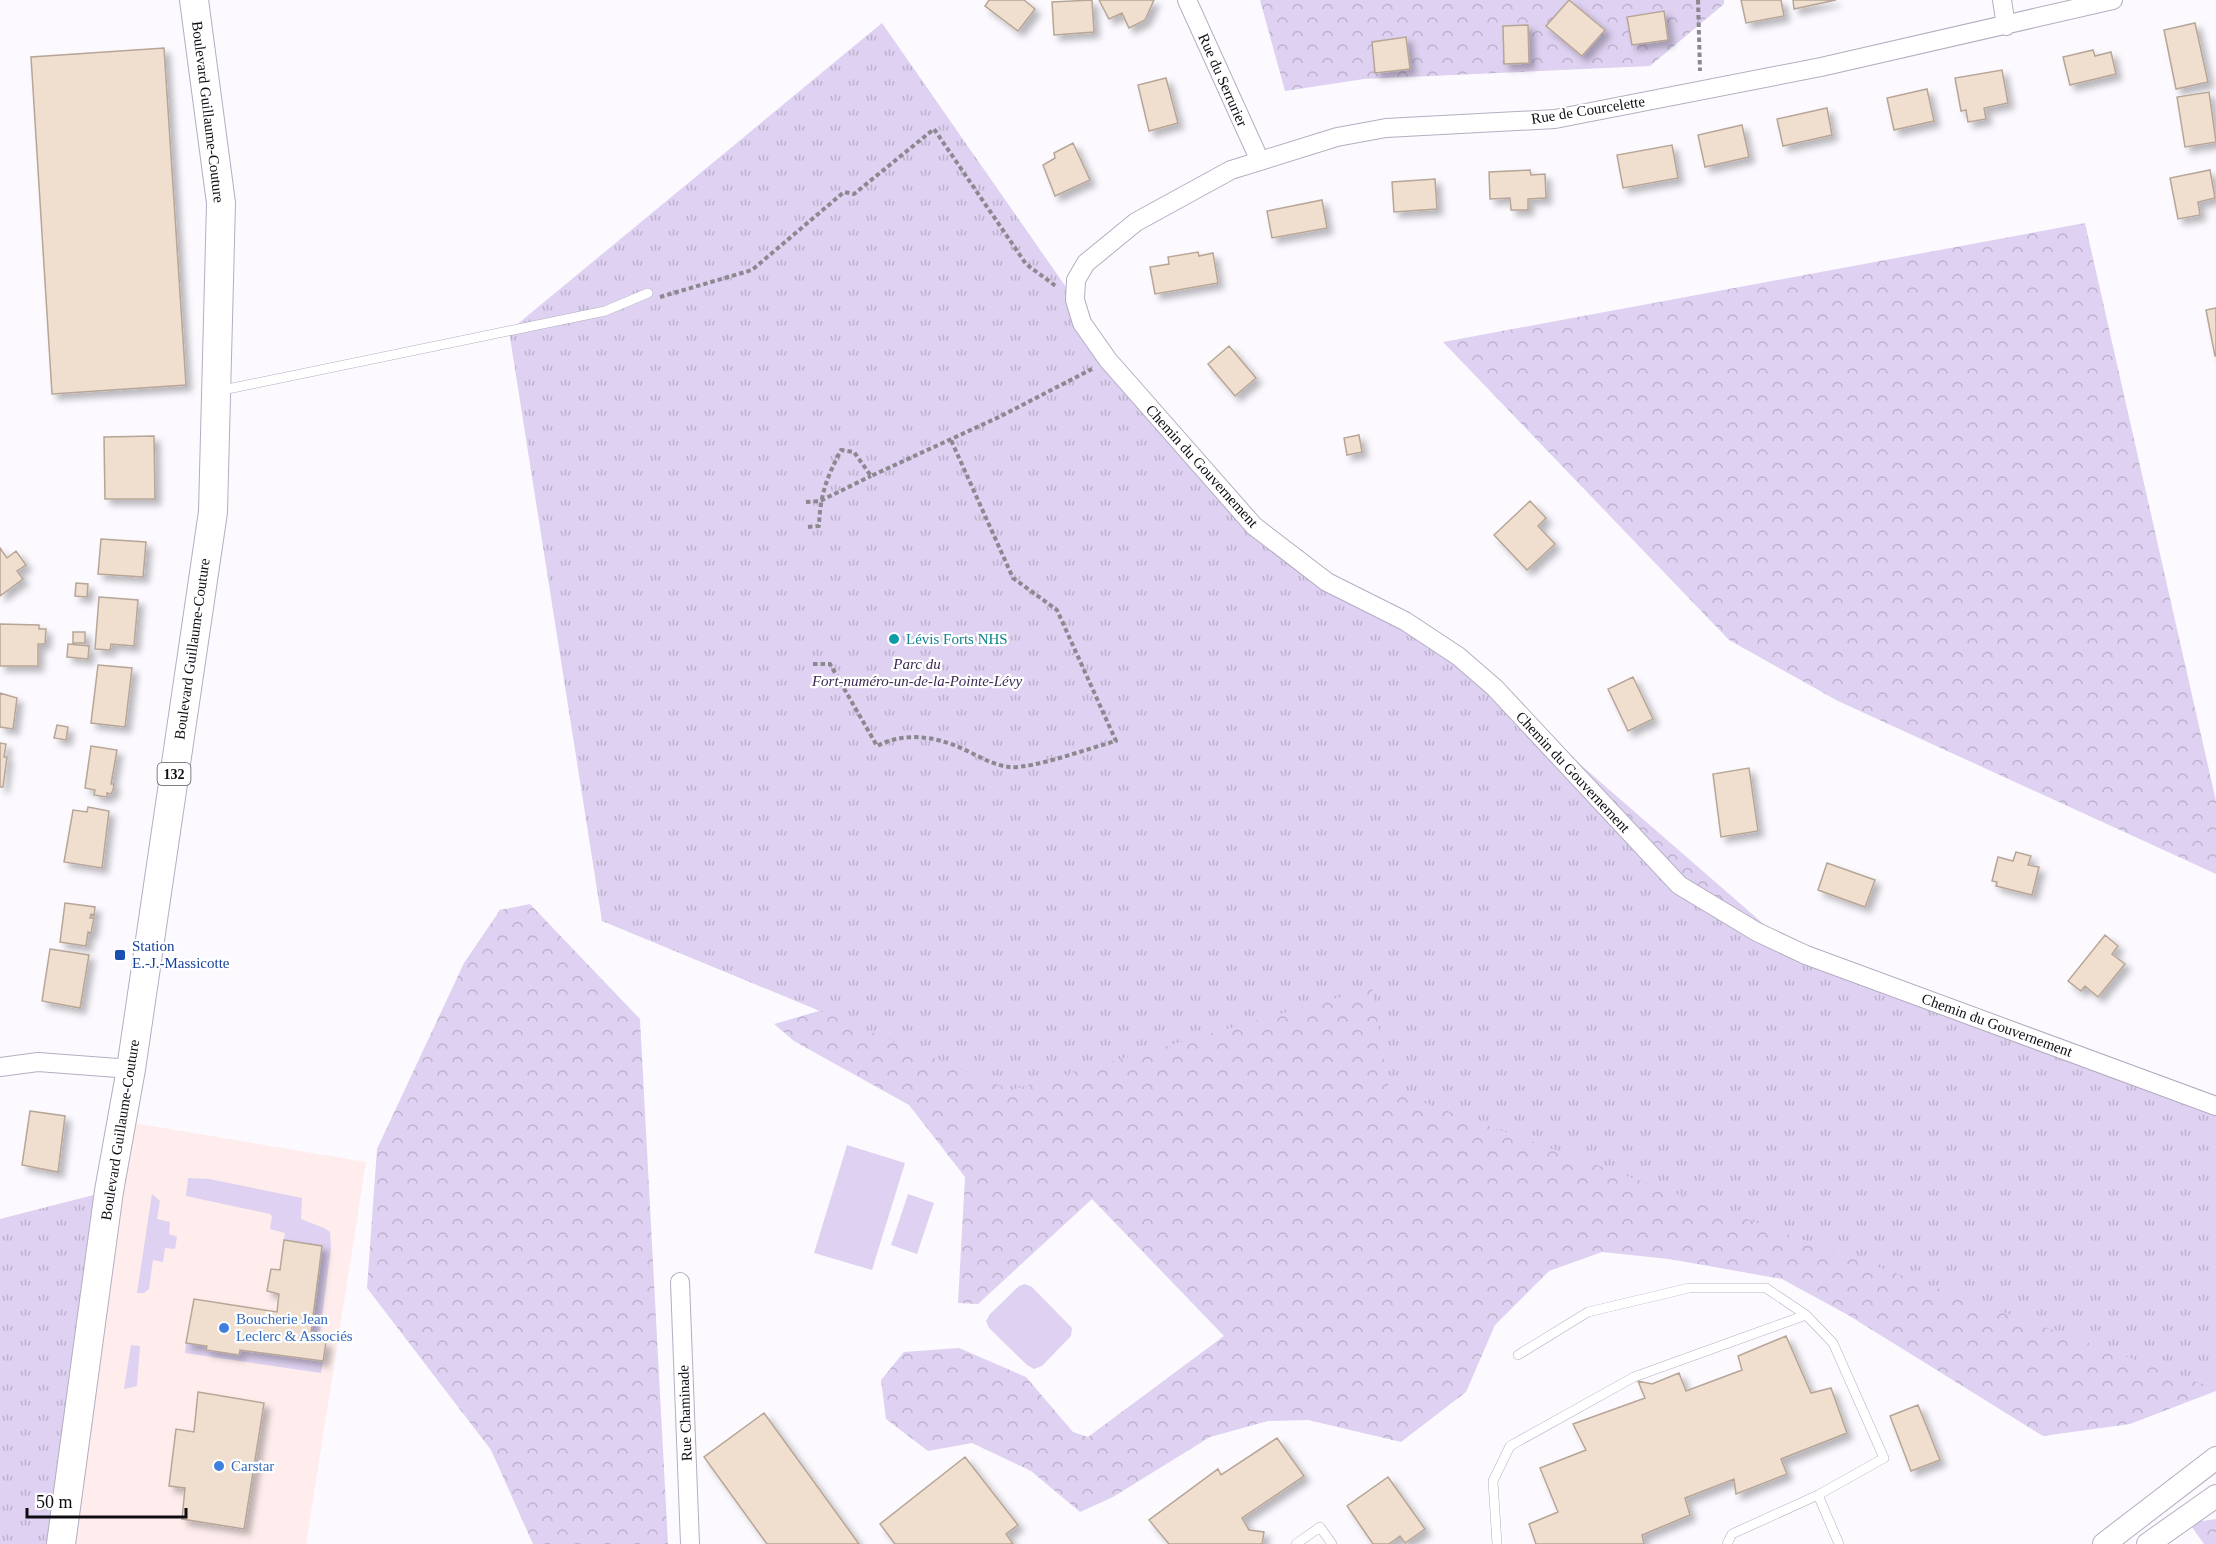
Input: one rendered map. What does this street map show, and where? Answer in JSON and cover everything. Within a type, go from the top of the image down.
[{"type":"main road","name":"Boulevard Guillaume-Couture","points":[[61,1544],[109,1191],[131,1069],[213,512],[220,202],[194,0]]},
{"type":"street","name":"Rue du Serrurier","points":[[1187,0],[1260,161]]},
{"type":"street","points":[[2002,0],[2006,26]]},
{"type":"street","name":"Rue de Courcelette","points":[[1075,300],[1076,280],[1086,263],[1136,222],[1232,170],[1337,137],[1386,128],[1555,119],[2006,26],[2113,0]]},
{"type":"street","name":"Chemin du Gouvernement","points":[[1075,300],[1082,323],[1108,360],[1254,526],[1327,582],[1405,621],[1458,656],[1495,688],[1679,885],[1757,932],[1806,955],[2216,1106]]},
{"type":"street","points":[[0,1067],[38,1062],[131,1069]]},
{"type":"street","name":"Rue Chaminade","points":[[680,1282],[690,1544]]},
{"type":"street","points":[[2104,1544],[2216,1458]]},
{"type":"street","points":[[2148,1544],[2216,1496]]},
{"type":"lane","points":[[216,391],[605,310],[648,293]]},
{"type":"lane","points":[[1518,1354],[1588,1312],[1689,1288],[1766,1288],[1806,1315],[1833,1343],[1884,1458],[1818,1496],[1732,1534],[1727,1544]]},
{"type":"lane","points":[[1497,1544],[1493,1481],[1510,1446],[1634,1377],[1806,1315]]},
{"type":"lane","points":[[1818,1496],[1839,1544]]},
{"type":"lane","points":[[1296,1544],[1320,1527],[1332,1544]]},
{"type":"path","points":[[1698,0],[1701,90]]},
{"type":"path","points":[[648,293],[657,297],[752,270],[844,192],[854,194],[934,129],[1026,264],[1075,300]]},
{"type":"path","points":[[807,502],[820,501],[1036,400],[1108,360]]},
{"type":"path","points":[[813,664],[830,664],[877,746],[891,739],[912,736],[958,747],[985,760],[1010,767],[1029,765],[1116,741],[1057,610],[1012,578],[951,440]]},
{"type":"path","points":[[808,527],[819,526],[820,501],[828,475],[841,450],[854,452],[871,476]]},
{"type":"shaded area","points":[[122,1121],[366,1162],[306,1544],[61,1544]]},
{"type":"green space","points":[[1260,0],[1724,0],[1724,4],[1650,66],[1364,79],[1285,91]]},
{"type":"green space","name":"Parc du Fort-numéro-un-de-la-Pointe-Lévy","points":[[882,23],[1075,300],[1082,323],[1254,526],[1458,656],[1679,885],[1757,932],[2216,1106],[2216,1389],[1389,1090],[1372,988],[1011,1090],[602,921],[509,331]]},
{"type":"green space","points":[[2085,223],[2216,801],[2216,874],[1838,701],[1729,640],[1443,342]]},
{"type":"green space","points":[[1544,733],[1781,939],[2216,1101],[2216,1391],[2130,1424],[2043,1436],[1848,1315],[1782,1279],[1669,1259],[1602,1252],[1549,1271],[1495,1325],[1466,1392],[1401,1442],[1308,1420],[1268,1421],[1210,1437],[1113,1497],[1080,1512],[1031,1471],[972,1443],[928,1451],[886,1419],[881,1380],[904,1352],[959,1348],[1026,1377],[1073,1432],[1088,1437],[1224,1336],[1092,1199],[978,1304],[958,1303],[965,1177],[909,1105],[794,1041],[774,1024],[819,1011],[857,1015]]},
{"type":"green space","points":[[530,904],[640,1019],[668,1544],[533,1544],[491,1450],[367,1288],[377,1149],[464,963],[500,910]]},
{"type":"green space","points":[[847,1145],[905,1163],[872,1270],[814,1253]]},
{"type":"green space","points":[[188,1178],[209,1179],[302,1198],[301,1219],[330,1232],[331,1248],[319,1341],[310,1340],[322,1246],[284,1240],[285,1233],[270,1229],[272,1216],[270,1214],[186,1196]]},
{"type":"green space","points":[[109,1191],[61,1544],[0,1544],[0,1219]]},
{"type":"green space","points":[[152,1194],[160,1201],[157,1219],[170,1222],[169,1234],[177,1237],[175,1249],[165,1248],[163,1262],[153,1260],[149,1289],[144,1293],[137,1293]]},
{"type":"green space","points":[[908,1194],[934,1203],[917,1254],[891,1245]]},
{"type":"green space","points":[[1025,1284],[1032,1287],[1072,1328],[1071,1336],[1042,1366],[1034,1369],[989,1328],[986,1321],[990,1314],[1019,1286]]},
{"type":"green space","points":[[186,1343],[207,1346],[206,1350],[239,1355],[240,1350],[323,1361],[321,1373],[185,1353]]},
{"type":"green space","points":[[131,1345],[140,1346],[137,1386],[124,1389]]},
{"type":"green space","points":[[2216,1519],[2216,1544],[2204,1544],[2189,1523]]},
{"type":"building","points":[[989,0],[1024,0],[1035,9],[1018,31],[985,6]]},
{"type":"building","points":[[1092,0],[1094,32],[1054,35],[1052,2]]},
{"type":"building","points":[[1099,0],[1154,0],[1145,20],[1129,28],[1122,13],[1109,19]]},
{"type":"building","points":[[1569,0],[1605,30],[1582,56],[1546,26]]},
{"type":"building","points":[[1741,0],[1781,0],[1784,16],[1746,23]]},
{"type":"building","points":[[1793,0],[1836,0],[1794,9]]},
{"type":"building","points":[[1664,11],[1668,40],[1632,45],[1627,17]]},
{"type":"building","points":[[2195,23],[2208,82],[2176,89],[2164,30]]},
{"type":"building","points":[[1528,25],[1529,63],[1504,64],[1503,26]]},
{"type":"building","points":[[1406,37],[1410,69],[1375,73],[1372,42]]},
{"type":"building","points":[[164,48],[186,385],[52,394],[31,57]]},
{"type":"building","points":[[2093,50],[2095,56],[2111,52],[2116,74],[2070,85],[2063,57]]},
{"type":"building","points":[[2002,70],[2008,103],[1984,108],[1986,119],[1968,122],[1966,110],[1961,111],[1955,78]]},
{"type":"building","points":[[1166,78],[1178,123],[1149,131],[1138,85]]},
{"type":"building","points":[[1927,89],[1934,121],[1894,130],[1887,98]]},
{"type":"building","points":[[2209,92],[2216,142],[2185,147],[2177,97]]},
{"type":"building","points":[[1827,108],[1832,135],[1783,146],[1777,119]]},
{"type":"building","points":[[1742,125],[1749,157],[1705,167],[1698,135]]},
{"type":"building","points":[[1073,143],[1090,180],[1055,196],[1043,165],[1055,158],[1054,153]]},
{"type":"building","points":[[1672,145],[1678,178],[1623,188],[1617,155]]},
{"type":"building","points":[[1530,170],[1531,175],[1545,174],[1546,198],[1528,199],[1528,210],[1511,210],[1510,198],[1490,199],[1489,172]]},
{"type":"building","points":[[2210,170],[2215,198],[2198,202],[2200,215],[2178,219],[2170,178]]},
{"type":"building","points":[[1435,179],[1437,209],[1394,212],[1392,182]]},
{"type":"building","points":[[1322,200],[1327,228],[1272,238],[1267,211]]},
{"type":"building","points":[[1198,252],[1199,256],[1213,253],[1218,283],[1155,294],[1150,267],[1169,264],[1168,257]]},
{"type":"building","points":[[2216,308],[2216,356],[2215,356],[2206,310]]},
{"type":"building","points":[[1229,346],[1256,378],[1235,396],[1208,364]]},
{"type":"building","points":[[1359,435],[1362,452],[1347,455],[1344,438]]},
{"type":"building","points":[[154,436],[155,499],[105,499],[104,437]]},
{"type":"building","points":[[1530,501],[1546,518],[1538,526],[1555,544],[1527,570],[1494,535]]},
{"type":"building","points":[[101,539],[146,542],[143,577],[98,574]]},
{"type":"building","points":[[0,548],[7,558],[16,551],[26,565],[17,571],[23,579],[0,596]]},
{"type":"building","points":[[76,583],[88,584],[87,597],[75,596]]},
{"type":"building","points":[[99,597],[138,600],[134,646],[111,644],[110,650],[95,649]]},
{"type":"building","points":[[0,624],[39,625],[39,629],[46,629],[45,644],[38,644],[38,666],[0,666]]},
{"type":"building","points":[[73,632],[85,632],[85,643],[73,643]]},
{"type":"building","points":[[68,644],[89,646],[88,659],[67,657]]},
{"type":"building","points":[[98,665],[132,668],[125,727],[91,723]]},
{"type":"building","points":[[1633,677],[1653,719],[1628,731],[1608,689]]},
{"type":"building","points":[[0,693],[17,698],[13,729],[0,727]]},
{"type":"building","points":[[57,725],[68,727],[66,740],[54,738]]},
{"type":"building","points":[[0,743],[6,744],[4,757],[7,757],[3,787],[0,787]]},
{"type":"building","points":[[91,746],[117,750],[111,784],[114,784],[113,790],[111,794],[107,793],[107,797],[94,795],[95,790],[85,788]]},
{"type":"building","points":[[1749,768],[1758,831],[1721,837],[1713,774]]},
{"type":"building","points":[[88,807],[109,811],[102,868],[64,862],[73,810],[87,812]]},
{"type":"building","points":[[2016,852],[2031,856],[2028,865],[2039,867],[2032,895],[1996,886],[1997,882],[1992,881],[1998,857],[2013,861]]},
{"type":"building","points":[[1827,863],[1875,880],[1865,907],[1818,890]]},
{"type":"building","points":[[65,903],[95,907],[94,915],[91,914],[90,918],[94,918],[91,933],[88,932],[86,946],[60,942]]},
{"type":"building","points":[[2105,935],[2118,946],[2112,954],[2125,964],[2098,997],[2085,986],[2081,991],[2068,981]]},
{"type":"building","points":[[50,949],[89,955],[80,1008],[42,1001]]},
{"type":"building","points":[[30,1111],[65,1116],[58,1172],[22,1165]]},
{"type":"building","points":[[284,1240],[322,1246],[310,1340],[326,1342],[323,1361],[240,1350],[239,1355],[206,1350],[207,1346],[186,1343],[194,1299],[277,1312],[279,1294],[267,1291],[271,1269],[280,1270]]},
{"type":"building","points":[[1786,1336],[1811,1393],[1831,1388],[1847,1433],[1781,1459],[1787,1474],[1736,1494],[1734,1479],[1685,1498],[1690,1515],[1642,1535],[1644,1544],[1536,1544],[1529,1524],[1558,1512],[1540,1468],[1586,1450],[1573,1424],[1645,1398],[1638,1381],[1652,1384],[1679,1373],[1686,1391],[1742,1370],[1738,1356]]},
{"type":"building","points":[[198,1392],[264,1403],[244,1529],[182,1519],[185,1488],[169,1486],[176,1429],[194,1432]]},
{"type":"building","points":[[1918,1405],[1940,1460],[1911,1471],[1890,1416]]},
{"type":"building","points":[[764,1413],[859,1544],[767,1544],[704,1457]]},
{"type":"building","points":[[1277,1438],[1304,1476],[1242,1518],[1249,1530],[1264,1532],[1262,1544],[1169,1544],[1149,1520],[1218,1469],[1221,1475]]},
{"type":"building","points":[[965,1457],[1018,1525],[1006,1534],[1013,1544],[895,1544],[880,1524]]},
{"type":"building","points":[[1388,1477],[1425,1529],[1405,1543],[1400,1536],[1389,1544],[1373,1544],[1347,1506]]},
{"type":"place","name":"Lévis Forts NHS","points":[[894,639]]},
{"type":"place","name":"Station E.-J.-Massicotte","points":[[120,955]]},
{"type":"place","name":"Boucherie Jean Leclerc & Associés","points":[[224,1328]]},
{"type":"place","name":"Carstar","points":[[219,1466]]}]
